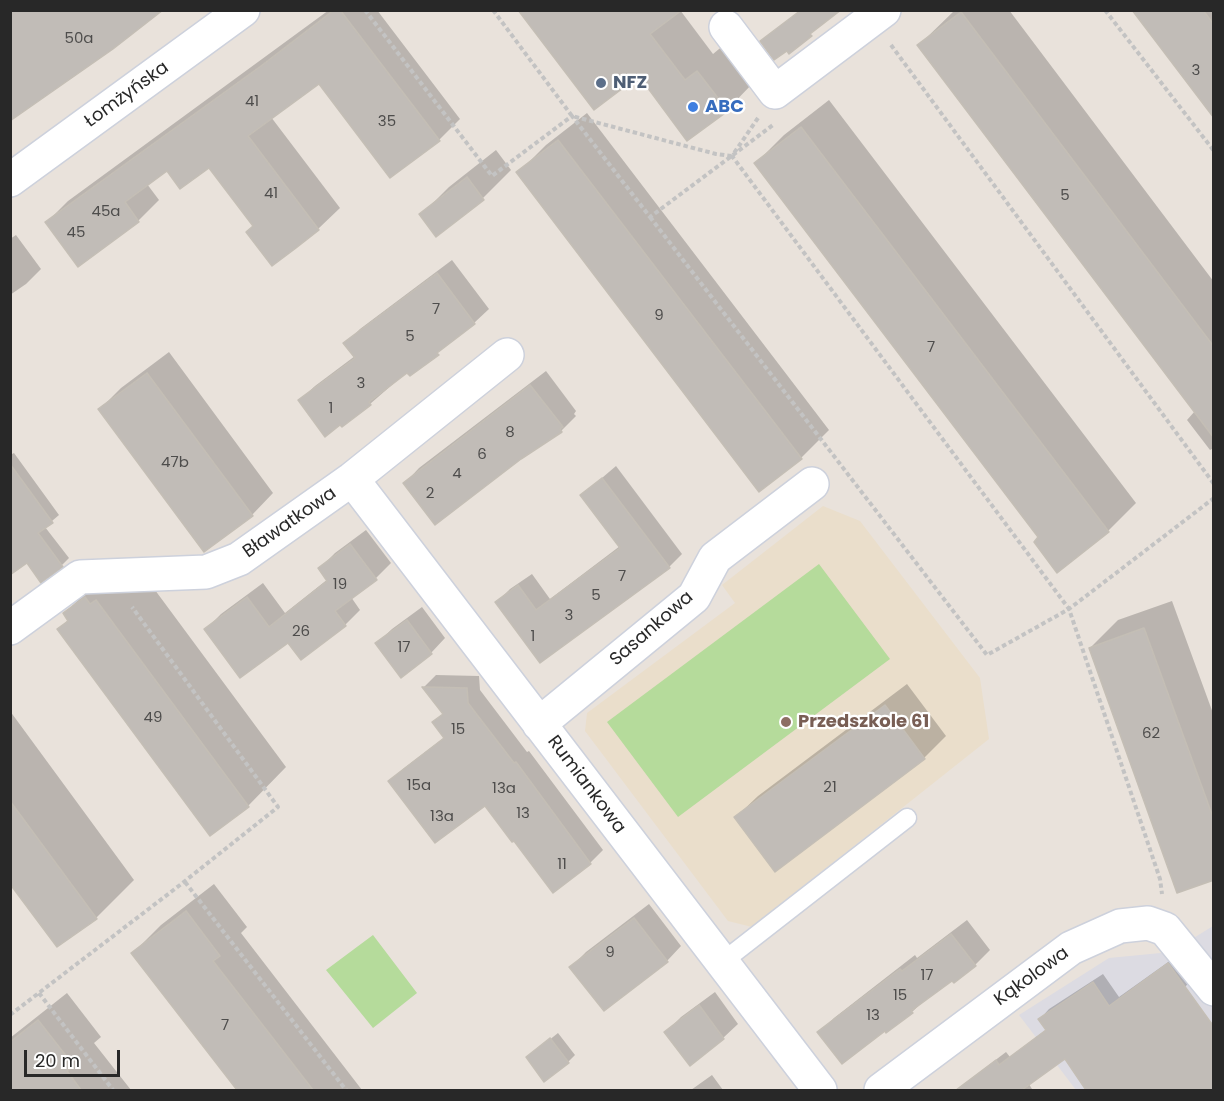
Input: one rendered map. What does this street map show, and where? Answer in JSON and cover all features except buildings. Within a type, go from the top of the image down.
[{"type":"street","name":"Łomżyńska","points":[[10,180],[243,10]]},
{"type":"street","points":[[726,27],[776,107],[885,24]]},
{"type":"street","name":"Bławatkowa","points":[[10,628],[80,577],[206,572],[240,559],[352,479],[507,355]]},
{"type":"street","name":"Rumiankowa","points":[[352,479],[820,1090]]},
{"type":"street","name":"Sasankowa","points":[[540,724],[694,597],[715,558],[812,484]]},
{"type":"street","name":"Kąkolowa","points":[[881,1090],[1071,948],[1120,926],[1148,922],[1165,929]]},
{"type":"street","points":[[1165,929],[1214,989]]},
{"type":"lane","points":[[722,963],[907,818]]},
{"type":"path","points":[[365,10],[492,176],[572,116]]},
{"type":"path","points":[[493,10],[987,655],[1069,609],[1214,498]]},
{"type":"path","points":[[1106,10],[1214,151]]},
{"type":"path","points":[[885,24],[1214,484]]},
{"type":"path","points":[[732,156],[776,107]]},
{"type":"path","points":[[650,216],[732,156],[776,107]]},
{"type":"path","points":[[572,116],[716,154],[732,156],[1069,609],[1160,879],[1165,929]]},
{"type":"path","points":[[10,1015],[185,882],[278,807],[108,575]]},
{"type":"path","points":[[185,882],[346,1090]]},
{"type":"path","points":[[39,993],[113,1090]]},
{"type":"shaded area","name":"Przedszkole 61","points":[[823,506],[860,521],[980,678],[989,739],[752,927],[728,921],[585,731],[587,713],[735,603],[722,585]]},
{"type":"shaded area","points":[[1213,926],[1213,1090],[1076,1090],[1019,1015],[1109,958],[1171,952]]},
{"type":"green space","points":[[819,564],[890,659],[678,817],[607,722]]},
{"type":"green space","points":[[373,935],[417,993],[373,1028],[326,970]]},
{"type":"place","name":"NFZ","points":[[601,83]]},
{"type":"place","name":"ABC","points":[[693,107]]},
{"type":"place","name":"Przedszkole 61","points":[[786,722]]}]
